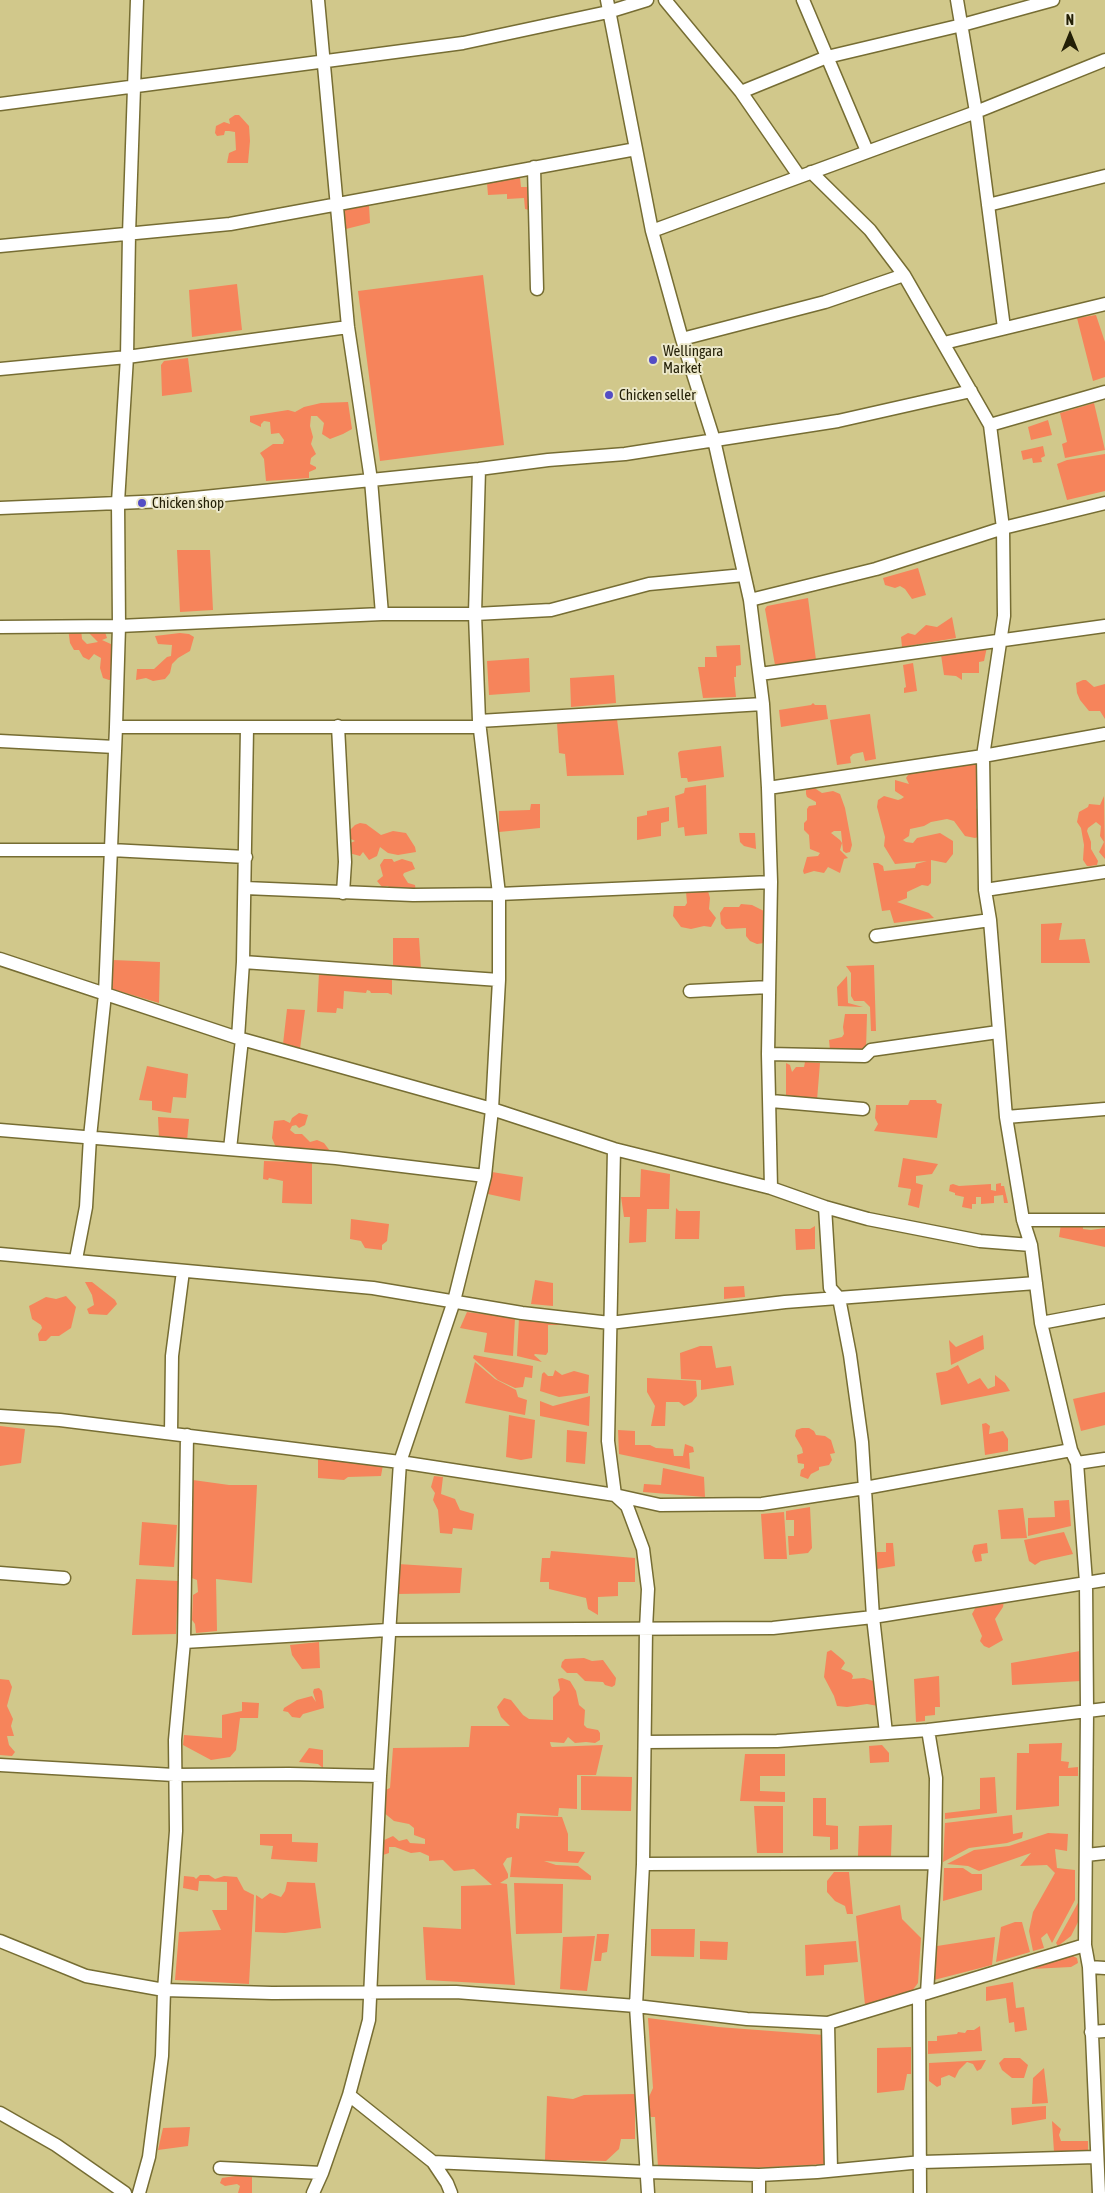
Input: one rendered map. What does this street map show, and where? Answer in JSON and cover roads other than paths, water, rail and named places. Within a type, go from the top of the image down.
[{"type":"street","points":[[76,1259],[86,1207],[90,1137],[105,994],[119,626],[118,502],[127,357],[128,234],[137,0]]},
{"type":"street","points":[[318,0],[335,203],[348,328],[372,480],[382,614]]},
{"type":"street","points":[[0,104],[323,63],[463,43],[607,6],[647,0]]},
{"type":"street","points":[[665,0],[741,92],[805,174],[870,230],[904,275],[990,425],[1003,528],[1004,616],[999,639],[983,756],[986,890],[1006,1117],[1023,1220],[1031,1245],[1041,1323],[1071,1450],[1077,1463],[1086,1582],[1085,1945],[1089,1968],[1099,2193]]},
{"type":"street","points":[[803,0],[867,151]]},
{"type":"street","points":[[957,0],[976,112],[1004,328]]},
{"type":"street","points":[[741,92],[827,57],[962,25],[1052,0]]},
{"type":"street","points":[[607,6],[652,232],[682,339],[714,440],[750,600],[763,704],[768,788],[771,882],[768,1054],[771,1101],[771,1188]]},
{"type":"street","points":[[652,232],[976,112],[1105,60]]},
{"type":"street","points":[[0,246],[230,224],[335,203],[636,149]]},
{"type":"street","points":[[534,167],[537,289]]},
{"type":"street","points":[[988,204],[1105,176]]},
{"type":"street","points":[[682,339],[825,302],[904,275]]},
{"type":"street","points":[[944,343],[1105,304]]},
{"type":"street","points":[[0,369],[127,357],[348,328]]},
{"type":"street","points":[[0,508],[164,501],[479,469],[548,460],[625,454],[838,421],[971,390]]},
{"type":"street","points":[[990,425],[1105,392]]},
{"type":"street","points":[[313,2193],[322,2174],[349,2095],[369,2020],[388,1630],[400,1462],[454,1301],[485,1176],[492,1110],[500,894],[479,724],[475,614],[479,469]]},
{"type":"street","points":[[750,600],[876,569],[1003,528],[1105,502]]},
{"type":"street","points":[[0,627],[119,626],[382,614],[475,614],[551,610],[649,584],[744,575]]},
{"type":"street","points":[[760,674],[999,639],[1105,626]]},
{"type":"street","points":[[116,727],[247,728],[479,724],[763,704]]},
{"type":"street","points":[[338,726],[344,862],[343,893]]},
{"type":"street","points":[[230,1149],[237,1099],[240,1039],[246,857],[247,728]]},
{"type":"street","points":[[768,788],[983,756],[1105,734]]},
{"type":"street","points":[[0,741],[115,747]]},
{"type":"street","points":[[0,850],[111,850],[246,857]]},
{"type":"street","points":[[986,890],[1105,872]]},
{"type":"street","points":[[245,888],[343,893],[500,894],[771,882]]},
{"type":"street","points":[[876,936],[990,920]]},
{"type":"street","points":[[0,959],[240,1039],[492,1110],[614,1149],[771,1188],[825,1207],[868,1219],[980,1241],[1031,1245]]},
{"type":"street","points":[[243,962],[498,980]]},
{"type":"street","points":[[690,991],[770,987]]},
{"type":"street","points":[[768,1054],[865,1056],[871,1050],[998,1032]]},
{"type":"street","points":[[771,1101],[863,1109]]},
{"type":"street","points":[[1006,1117],[1105,1110]]},
{"type":"street","points":[[0,1130],[336,1158],[485,1176]]},
{"type":"street","points":[[614,1149],[608,1441],[615,1495],[627,1506],[643,1549],[648,1589],[643,1864],[636,2006],[648,2193]]},
{"type":"street","points":[[825,1207],[830,1288],[839,1298],[850,1356],[862,1442],[873,1617],[886,1733]]},
{"type":"street","points":[[1023,1220],[1105,1220]]},
{"type":"street","points":[[0,1254],[76,1259],[183,1271],[373,1288],[522,1313],[610,1323],[784,1302],[1036,1283]]},
{"type":"street","points":[[172,1433],[172,1356],[183,1271]]},
{"type":"street","points":[[1041,1323],[1105,1311]]},
{"type":"street","points":[[0,1416],[60,1420],[400,1462],[615,1495],[660,1505],[762,1504],[865,1488],[1071,1450]]},
{"type":"street","points":[[139,2193],[149,2158],[162,2056],[164,1990],[176,1831],[175,1740],[184,1642],[188,1435]]},
{"type":"street","points":[[1077,1463],[1105,1459]]},
{"type":"street","points":[[0,1573],[64,1578]]},
{"type":"street","points":[[184,1642],[388,1630],[773,1628],[873,1617],[1105,1580]]},
{"type":"street","points":[[645,1742],[777,1742],[928,1730],[1105,1709]]},
{"type":"street","points":[[920,2193],[922,2162],[923,1995],[935,1863],[936,1778],[928,1730]]},
{"type":"street","points":[[0,1765],[174,1775],[289,1774],[380,1776]]},
{"type":"street","points":[[1086,1855],[1105,1854]]},
{"type":"street","points":[[643,1864],[935,1863]]},
{"type":"street","points":[[0,1941],[86,1976],[164,1990],[272,1993],[456,1992],[636,2006],[748,2019],[828,2024],[1085,1945]]},
{"type":"street","points":[[1089,1968],[1105,1968]]},
{"type":"street","points":[[828,2024],[831,2170]]},
{"type":"street","points":[[1091,2032],[1105,2031]]},
{"type":"street","points":[[349,2095],[433,2162],[447,2183],[451,2193]]},
{"type":"street","points":[[0,2113],[56,2145],[124,2193]]},
{"type":"street","points":[[433,2162],[759,2175],[922,2162],[1096,2157]]},
{"type":"street","points":[[220,2168],[322,2174]]},
{"type":"street","points":[[759,2175],[759,2193]]},
{"type":"place","name":"Wellingara Market","points":[[653,360]]},
{"type":"place","name":"Chicken seller","points":[[609,395]]},
{"type":"place","name":"Chicken shop","points":[[142,503]]}]
